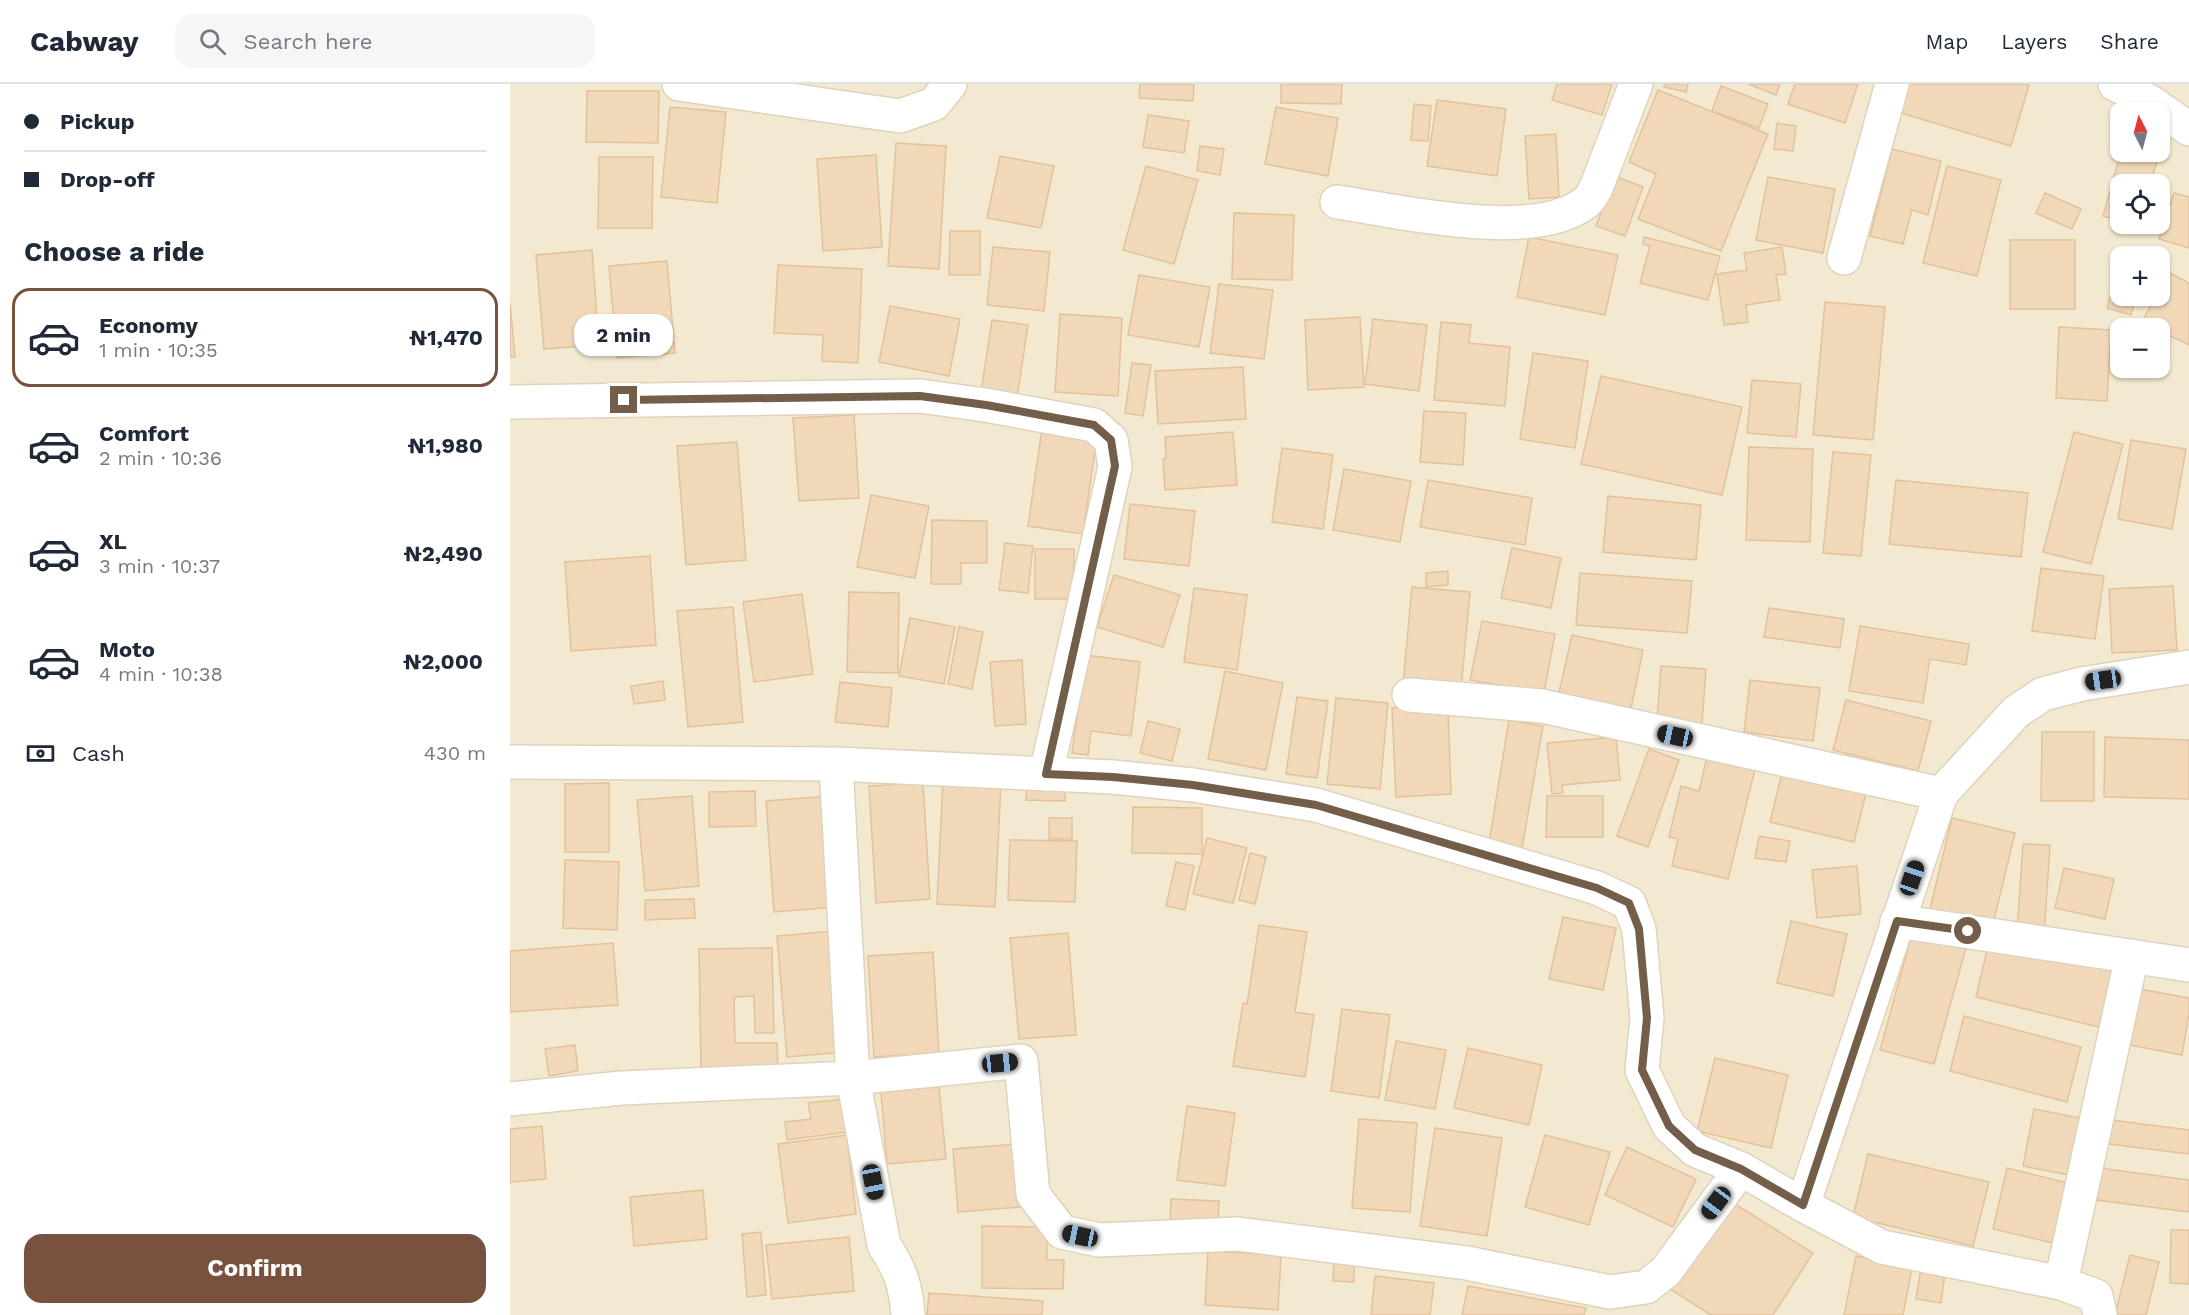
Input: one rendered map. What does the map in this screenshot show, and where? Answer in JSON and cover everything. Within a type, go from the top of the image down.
[{"type":"street","points":[[679,84],[900,116],[934,104],[950,84]]},
{"type":"street","points":[[1337,202],[1470,222],[1538,222],[1567,212],[1587,203],[1596,188],[1636,84]]},
{"type":"street","points":[[1844,258],[1892,84]]},
{"type":"street","points":[[2115,84],[2155,94],[2189,129]]},
{"type":"street","points":[[510,402],[920,396],[986,405],[1094,425],[1111,440],[1115,466],[1046,774]]},
{"type":"street","points":[[1803,1205],[1941,794],[2016,712],[2043,694],[2082,684],[2189,667]]},
{"type":"street","points":[[1409,695],[1542,706],[1941,794]]},
{"type":"street","points":[[510,762],[836,764],[1113,777],[1193,785],[1316,805],[1597,888],[1629,903],[1639,929],[1647,1018],[1642,1070],[1669,1126],[1695,1150],[1741,1169],[1882,1247],[2061,1283],[2096,1296],[2100,1315]]},
{"type":"street","points":[[836,764],[853,1078],[884,1245],[899,1268],[908,1315]]},
{"type":"street","points":[[1897,921],[2189,965]]},
{"type":"street","points":[[2061,1283],[2132,956]]},
{"type":"street","points":[[510,1099],[622,1088],[853,1078],[1021,1061],[1033,1194],[1062,1232],[1099,1240],[1238,1234],[1467,1263],[1610,1292],[1646,1287],[1666,1271],[1741,1169]]},
{"type":"shaded area","points":[[510,84],[2189,84],[2189,1315],[510,1315]]},
{"type":"building","points":[[1140,84],[1194,84],[1193,101],[1139,98]]},
{"type":"building","points":[[1281,84],[1342,84],[1341,104],[1281,103]]},
{"type":"building","points":[[1557,84],[1612,84],[1602,115],[1552,100]]},
{"type":"building","points":[[1665,84],[1688,84],[1686,92],[1664,87]]},
{"type":"building","points":[[1748,84],[1780,84],[1776,95]]},
{"type":"building","points":[[1795,84],[1858,84],[1845,123],[1788,104]]},
{"type":"building","points":[[1910,84],[2029,85],[2011,146],[1901,113]]},
{"type":"building","points":[[1721,86],[1768,104],[1759,128],[1712,111]]},
{"type":"building","points":[[1658,90],[1768,134],[1721,251],[1638,219],[1656,174],[1629,162]]},
{"type":"building","points":[[587,91],[659,91],[658,143],[586,142]]},
{"type":"building","points":[[1437,100],[1506,109],[1497,176],[1427,166]]},
{"type":"building","points":[[1414,104],[1431,106],[1428,141],[1411,140]]},
{"type":"building","points":[[670,107],[726,112],[717,203],[661,197]]},
{"type":"building","points":[[1276,107],[1338,118],[1328,176],[1265,164]]},
{"type":"building","points":[[1148,115],[1189,121],[1184,153],[1143,147]]},
{"type":"building","points":[[1777,123],[1796,126],[1793,151],[1774,149]]},
{"type":"building","points":[[1556,134],[1559,197],[1529,199],[1525,136]]},
{"type":"building","points":[[896,143],[946,146],[939,269],[888,266]]},
{"type":"building","points":[[1200,146],[1224,149],[1220,175],[1197,171]]},
{"type":"building","points":[[1892,149],[1941,161],[1928,215],[1912,210],[1903,244],[1870,236]]},
{"type":"building","points":[[876,155],[882,247],[823,251],[817,159]]},
{"type":"building","points":[[1000,156],[1054,166],[1041,228],[987,218]]},
{"type":"building","points":[[599,157],[653,157],[652,228],[598,228]]},
{"type":"building","points":[[2118,162],[2157,162],[2153,174],[2115,174]]},
{"type":"building","points":[[1146,166],[1198,180],[1174,264],[1123,250]]},
{"type":"building","points":[[1947,166],[2001,180],[1977,276],[1923,263]]},
{"type":"building","points":[[1614,176],[1643,187],[1625,236],[1596,226]]},
{"type":"building","points":[[1768,177],[1835,189],[1823,253],[1756,240]]},
{"type":"building","points":[[2110,191],[2110,218],[2103,216]]},
{"type":"building","points":[[2045,193],[2081,209],[2072,229],[2036,213]]},
{"type":"building","points":[[2174,193],[2189,197],[2189,248],[2159,239],[2161,234],[2170,234],[2170,205]]},
{"type":"building","points":[[1234,213],[1294,215],[1292,280],[1232,279]]},
{"type":"building","points":[[950,231],[980,231],[980,275],[949,275]]},
{"type":"building","points":[[1529,237],[1618,255],[1605,315],[1517,297]]},
{"type":"building","points":[[1644,237],[1720,256],[1708,300],[1640,283],[1650,246],[1643,244]]},
{"type":"building","points":[[2010,240],[2075,240],[2075,309],[2010,309]]},
{"type":"building","points":[[993,247],[1050,252],[1044,311],[987,305]]},
{"type":"building","points":[[1782,247],[1786,274],[1776,275],[1780,300],[1746,305],[1748,322],[1724,325],[1717,274],[1747,270],[1744,253]]},
{"type":"building","points":[[592,250],[599,345],[544,349],[536,255]]},
{"type":"building","points":[[667,261],[675,353],[617,358],[609,266]]},
{"type":"building","points":[[778,265],[862,269],[858,363],[822,361],[823,335],[774,333]]},
{"type":"building","points":[[2170,273],[2189,283],[2189,345],[2170,336],[2170,318],[2144,318],[2151,306],[2170,306]]},
{"type":"building","points":[[1139,275],[1210,287],[1199,347],[1128,335]]},
{"type":"building","points":[[1219,284],[1273,290],[1264,359],[1210,353]]},
{"type":"building","points":[[2110,297],[2110,306],[2133,306],[2131,315],[2107,308]]},
{"type":"building","points":[[1825,302],[1885,307],[1873,440],[1813,435]]},
{"type":"building","points":[[510,303],[515,357],[510,357]]},
{"type":"building","points":[[890,306],[960,319],[949,376],[879,362]]},
{"type":"building","points":[[1060,314],[1122,318],[1118,396],[1055,392]]},
{"type":"building","points":[[1360,317],[1364,387],[1308,390],[1305,320]]},
{"type":"building","points":[[1373,319],[1427,325],[1419,391],[1365,384]]},
{"type":"building","points":[[992,320],[1028,325],[1017,398],[981,392]]},
{"type":"building","points":[[1441,322],[1471,325],[1469,343],[1510,347],[1505,406],[1434,400]]},
{"type":"building","points":[[2059,327],[2110,330],[2107,401],[2056,398]]},
{"type":"building","points":[[1533,353],[1588,361],[1575,448],[1520,439]]},
{"type":"building","points":[[1132,363],[1151,365],[1143,416],[1125,413]]},
{"type":"building","points":[[1243,367],[1246,419],[1158,424],[1155,371]]},
{"type":"building","points":[[1601,376],[1742,407],[1722,495],[1581,464]]},
{"type":"building","points":[[1752,380],[1801,384],[1796,437],[1747,433]]},
{"type":"building","points":[[1424,411],[1466,413],[1463,465],[1420,462]]},
{"type":"building","points":[[854,415],[859,498],[799,501],[793,418]]},
{"type":"building","points":[[1042,429],[1097,437],[1083,534],[1028,526]]},
{"type":"building","points":[[1233,432],[1237,485],[1165,490],[1163,459],[1166,458],[1165,437]]},
{"type":"building","points":[[2074,432],[2123,444],[2091,564],[2043,552]]},
{"type":"building","points":[[2131,440],[2186,449],[2172,529],[2118,519]]},
{"type":"building","points":[[737,442],[746,560],[686,565],[677,446]]},
{"type":"building","points":[[1749,447],[1813,449],[1810,542],[1746,540]]},
{"type":"building","points":[[1282,448],[1333,455],[1323,529],[1272,522]]},
{"type":"building","points":[[1833,452],[1871,455],[1861,556],[1823,553]]},
{"type":"building","points":[[1344,469],[1411,481],[1400,542],[1333,530]]},
{"type":"building","points":[[1428,480],[1532,498],[1525,545],[1420,527]]},
{"type":"building","points":[[1896,480],[2028,493],[2021,557],[1889,544]]},
{"type":"building","points":[[871,495],[929,506],[915,578],[857,567]]},
{"type":"building","points":[[1608,496],[1701,505],[1696,560],[1603,552]]},
{"type":"building","points":[[1130,504],[1195,511],[1189,566],[1124,559]]},
{"type":"building","points":[[932,520],[987,521],[987,563],[961,563],[961,584],[931,584]]},
{"type":"building","points":[[1005,543],[1033,546],[1028,593],[999,590]]},
{"type":"building","points":[[1512,548],[1561,558],[1551,608],[1501,598]]},
{"type":"building","points":[[1035,549],[1074,549],[1073,599],[1035,599]]},
{"type":"building","points":[[650,556],[656,645],[571,651],[565,562]]},
{"type":"building","points":[[2041,568],[2104,576],[2095,639],[2032,631]]},
{"type":"building","points":[[1448,571],[1448,585],[1426,587],[1426,573]]},
{"type":"building","points":[[1580,573],[1692,581],[1687,633],[1576,625]]},
{"type":"building","points":[[1114,575],[1180,595],[1163,647],[1097,627]]},
{"type":"building","points":[[2173,586],[2177,650],[2112,653],[2109,589]]},
{"type":"building","points":[[1412,587],[1470,592],[1461,690],[1403,684]]},
{"type":"building","points":[[1194,588],[1247,595],[1237,670],[1184,662]]},
{"type":"building","points":[[849,592],[899,593],[898,673],[847,672]]},
{"type":"building","points":[[802,594],[813,674],[754,682],[743,602]]},
{"type":"building","points":[[733,607],[743,722],[688,727],[677,611]]},
{"type":"building","points":[[1769,608],[1844,619],[1840,648],[1764,637]]},
{"type":"building","points":[[910,618],[955,627],[944,684],[899,676]]},
{"type":"building","points":[[1482,621],[1555,634],[1544,693],[1470,680]]},
{"type":"building","points":[[1860,626],[1969,644],[1966,665],[1930,659],[1923,703],[1849,691]]},
{"type":"building","points":[[959,627],[983,632],[972,689],[948,684]]},
{"type":"building","points":[[1572,635],[1643,650],[1630,713],[1558,697]]},
{"type":"building","points":[[1085,655],[1140,662],[1131,736],[1091,731],[1088,755],[1072,753]]},
{"type":"building","points":[[1022,660],[1026,724],[995,726],[990,662]]},
{"type":"building","points":[[1661,666],[1706,669],[1702,724],[1657,720]]},
{"type":"building","points":[[1225,671],[1283,683],[1266,770],[1208,759]]},
{"type":"building","points":[[1750,680],[1820,688],[1813,741],[1744,732]]},
{"type":"building","points":[[663,681],[665,700],[634,704],[631,686]]},
{"type":"building","points":[[840,682],[892,688],[888,727],[835,722]]},
{"type":"building","points":[[1297,697],[1328,701],[1317,778],[1286,774]]},
{"type":"building","points":[[1336,698],[1388,703],[1380,789],[1327,784]]},
{"type":"building","points":[[1846,700],[1931,721],[1918,771],[1833,750]]},
{"type":"building","points":[[1448,705],[1451,794],[1396,797],[1392,708]]},
{"type":"building","points":[[1509,720],[1543,726],[1522,849],[1489,843]]},
{"type":"building","points":[[1148,721],[1180,729],[1172,761],[1140,753]]},
{"type":"building","points":[[2042,732],[2094,732],[2094,801],[2041,801]]},
{"type":"building","points":[[1616,737],[1620,780],[1562,785],[1563,793],[1552,794],[1547,743]]},
{"type":"building","points":[[2105,737],[2189,740],[2189,799],[2104,797]]},
{"type":"building","points":[[1649,749],[1679,760],[1648,847],[1617,836]]},
{"type":"building","points":[[1707,757],[1755,769],[1728,879],[1672,866],[1678,839],[1669,837],[1681,786],[1699,791]]},
{"type":"building","points":[[1783,769],[1867,789],[1854,842],[1770,822]]},
{"type":"building","points":[[943,780],[1001,782],[995,907],[937,904]]},
{"type":"building","points":[[1027,781],[1066,782],[1065,801],[1026,800]]},
{"type":"building","points":[[609,783],[609,852],[565,852],[565,784]]},
{"type":"building","points":[[923,783],[930,899],[876,903],[869,786]]},
{"type":"building","points":[[755,791],[756,826],[709,827],[709,792]]},
{"type":"building","points":[[692,796],[699,886],[645,891],[637,800]]},
{"type":"building","points":[[829,796],[836,907],[774,912],[766,801]]},
{"type":"building","points":[[1547,796],[1603,796],[1603,837],[1546,837]]},
{"type":"building","points":[[1133,807],[1202,808],[1202,854],[1132,853]]},
{"type":"building","points":[[1049,818],[1072,818],[1072,839],[1049,839]]},
{"type":"building","points":[[1952,818],[2015,833],[1993,924],[1930,909]]},
{"type":"building","points":[[1759,836],[1790,841],[1786,862],[1755,858]]},
{"type":"building","points":[[1207,838],[1247,848],[1233,903],[1193,894]]},
{"type":"building","points":[[1010,840],[1077,841],[1075,902],[1008,900]]},
{"type":"building","points":[[2023,844],[2050,845],[2044,935],[2017,933]]},
{"type":"building","points":[[1250,853],[1266,857],[1255,904],[1239,900]]},
{"type":"building","points":[[565,860],[619,862],[617,930],[563,928]]},
{"type":"building","points":[[1176,862],[1194,866],[1185,910],[1166,906]]},
{"type":"building","points":[[1857,866],[1861,914],[1817,918],[1812,870]]},
{"type":"building","points":[[2064,868],[2114,879],[2105,919],[2055,908]]},
{"type":"building","points":[[694,899],[695,918],[645,920],[645,900]]},
{"type":"building","points":[[1563,917],[1616,928],[1603,990],[1549,979]]},
{"type":"building","points":[[1791,921],[1847,934],[1833,996],[1777,983]]},
{"type":"building","points":[[1259,925],[1307,932],[1295,1012],[1314,1015],[1305,1077],[1233,1066],[1243,1003],[1247,1004]]},
{"type":"building","points":[[1913,930],[1967,944],[1934,1064],[1880,1050]]},
{"type":"building","points":[[834,931],[845,1052],[787,1057],[777,936]]},
{"type":"building","points":[[1068,933],[1076,1035],[1019,1039],[1010,938]]},
{"type":"building","points":[[1990,938],[2114,967],[2099,1027],[1976,997]]},
{"type":"building","points":[[613,943],[618,1005],[510,1012],[510,951]]},
{"type":"building","points":[[772,948],[774,1033],[755,1033],[754,996],[734,997],[735,1043],[777,1043],[778,1069],[701,1071],[699,949]]},
{"type":"building","points":[[933,952],[939,1053],[874,1057],[868,956]]},
{"type":"building","points":[[2134,988],[2189,998],[2189,1014],[2182,1055],[2124,1044]]},
{"type":"building","points":[[1342,1009],[1390,1015],[1379,1098],[1331,1091]]},
{"type":"building","points":[[1964,1016],[2081,1047],[2067,1102],[1950,1071]]},
{"type":"building","points":[[1396,1041],[1446,1050],[1435,1109],[1385,1100]]},
{"type":"building","points":[[575,1045],[578,1071],[549,1076],[545,1049]]},
{"type":"building","points":[[1468,1048],[1542,1065],[1529,1125],[1454,1108]]},
{"type":"building","points":[[1715,1058],[1788,1075],[1771,1148],[1697,1131]]},
{"type":"building","points":[[939,1087],[946,1159],[887,1164],[881,1092]]},
{"type":"building","points":[[843,1099],[847,1132],[787,1140],[785,1122],[811,1119],[808,1103]]},
{"type":"building","points":[[1187,1106],[1235,1113],[1225,1186],[1177,1180]]},
{"type":"building","points":[[2034,1109],[2080,1118],[2069,1175],[2023,1166]]},
{"type":"building","points":[[1359,1119],[1417,1123],[1410,1212],[1352,1208]]},
{"type":"building","points":[[2104,1119],[2189,1130],[2189,1154],[2101,1143]]},
{"type":"building","points":[[542,1126],[546,1179],[510,1182],[510,1129]]},
{"type":"building","points":[[1435,1128],[1502,1138],[1487,1236],[1420,1226]]},
{"type":"building","points":[[847,1135],[856,1214],[788,1223],[778,1144]]},
{"type":"building","points":[[1545,1135],[1610,1152],[1589,1225],[1525,1207]]},
{"type":"building","points":[[1017,1144],[1022,1207],[958,1212],[953,1149]]},
{"type":"building","points":[[1627,1147],[1696,1179],[1673,1227],[1605,1195]]},
{"type":"building","points":[[1868,1154],[1989,1182],[1973,1246],[1853,1217]]},
{"type":"building","points":[[2092,1167],[2189,1180],[2189,1212],[2088,1199]]},
{"type":"building","points":[[2007,1168],[2068,1183],[2053,1243],[1993,1229]]},
{"type":"building","points":[[703,1190],[707,1239],[634,1246],[630,1197]]},
{"type":"building","points":[[1171,1199],[1219,1201],[1218,1224],[1170,1222]]},
{"type":"building","points":[[1727,1199],[1813,1253],[1773,1315],[1711,1315],[1670,1289]]},
{"type":"building","points":[[982,1226],[1047,1227],[1047,1260],[1064,1260],[1063,1289],[982,1288]]},
{"type":"building","points":[[2171,1230],[2189,1230],[2189,1284],[2170,1283]]},
{"type":"building","points":[[761,1232],[766,1295],[747,1297],[742,1234]]},
{"type":"building","points":[[849,1237],[854,1291],[772,1299],[766,1245]]},
{"type":"building","points":[[1208,1251],[1281,1255],[1278,1310],[1205,1305]]},
{"type":"building","points":[[2130,1255],[2159,1262],[2146,1315],[2115,1315]]},
{"type":"building","points":[[1856,1256],[1912,1268],[1903,1315],[1844,1315]]},
{"type":"building","points":[[1334,1260],[1354,1261],[1354,1282],[1333,1281]]},
{"type":"building","points":[[1921,1269],[1945,1273],[1941,1303],[1916,1299]]},
{"type":"building","points":[[1375,1276],[1434,1283],[1430,1315],[1371,1315]]},
{"type":"building","points":[[1468,1286],[1586,1308],[1584,1315],[1462,1315]]},
{"type":"building","points":[[929,1293],[1043,1301],[1042,1315],[927,1315]]},
{"type":"route","points":[[624,400],[920,396],[986,405],[1094,425],[1111,440],[1115,466],[1046,774],[1113,777],[1193,785],[1316,805],[1597,888],[1629,903],[1639,929],[1647,1018],[1642,1070],[1669,1126],[1695,1150],[1741,1169],[1803,1205],[1897,921],[1968,931]]}]
